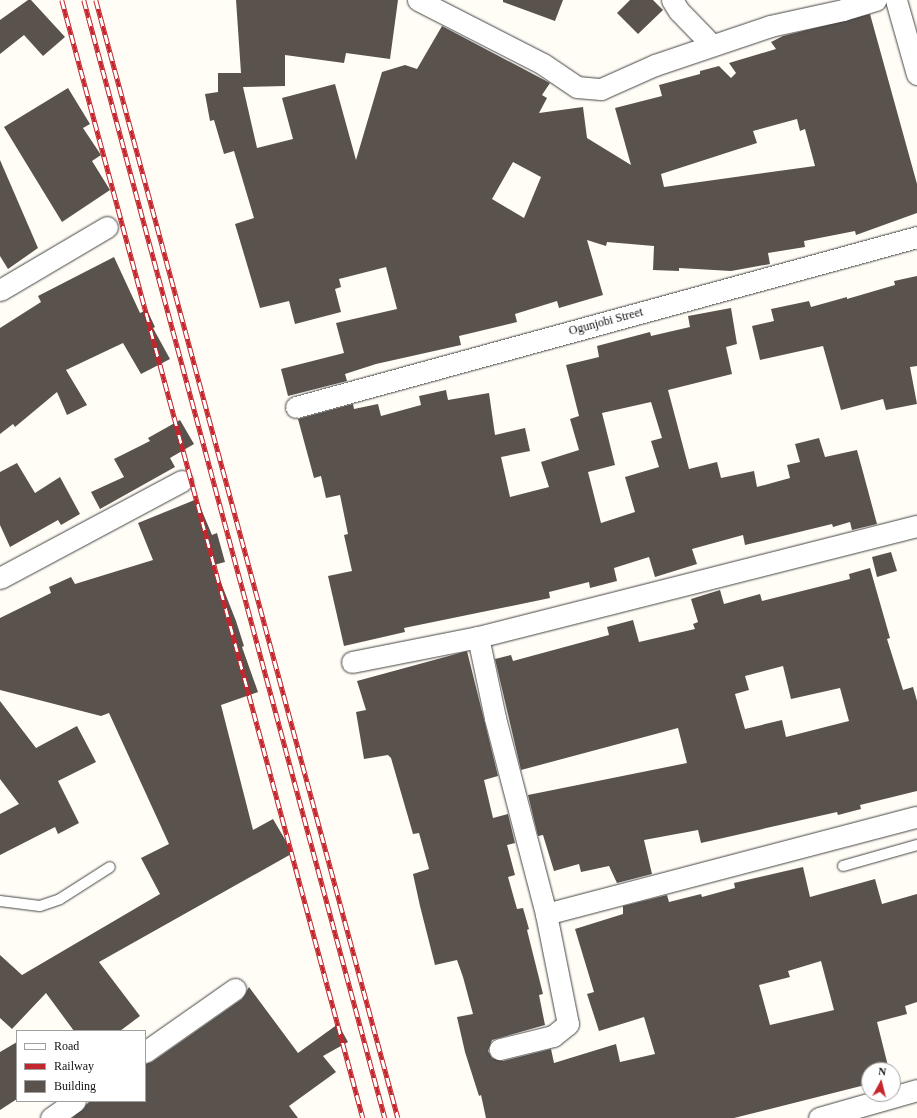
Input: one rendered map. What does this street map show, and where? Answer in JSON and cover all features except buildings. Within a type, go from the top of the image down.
[{"type":"street","points":[[418,0],[542,64],[577,87],[589,89],[601,89],[655,65],[770,26],[843,10],[876,0]]},
{"type":"street","points":[[672,0],[679,11],[712,45]]},
{"type":"street","points":[[896,0],[917,74]]},
{"type":"street","points":[[0,290],[108,227]]},
{"type":"street","name":"Ogunjobi Street","points":[[296,407],[917,237]]},
{"type":"street","points":[[0,578],[182,481]]},
{"type":"street","points":[[352,662],[478,637],[917,526]]},
{"type":"street","points":[[478,637],[495,718],[546,914],[568,1024],[553,1036],[500,1049]]},
{"type":"street","points":[[546,914],[917,817]]},
{"type":"street","points":[[146,1051],[235,989]]},
{"type":"street","points":[[819,1118],[917,1090]]},
{"type":"street","points":[[51,1118],[74,1102]]},
{"type":"lane","points":[[843,866],[917,845]]},
{"type":"lane","points":[[0,901],[40,906],[60,899],[110,867]]},
{"type":"railway","points":[[62,0],[363,1118]]},
{"type":"railway","points":[[84,0],[385,1118]]},
{"type":"railway","points":[[96,0],[398,1118]]}]
